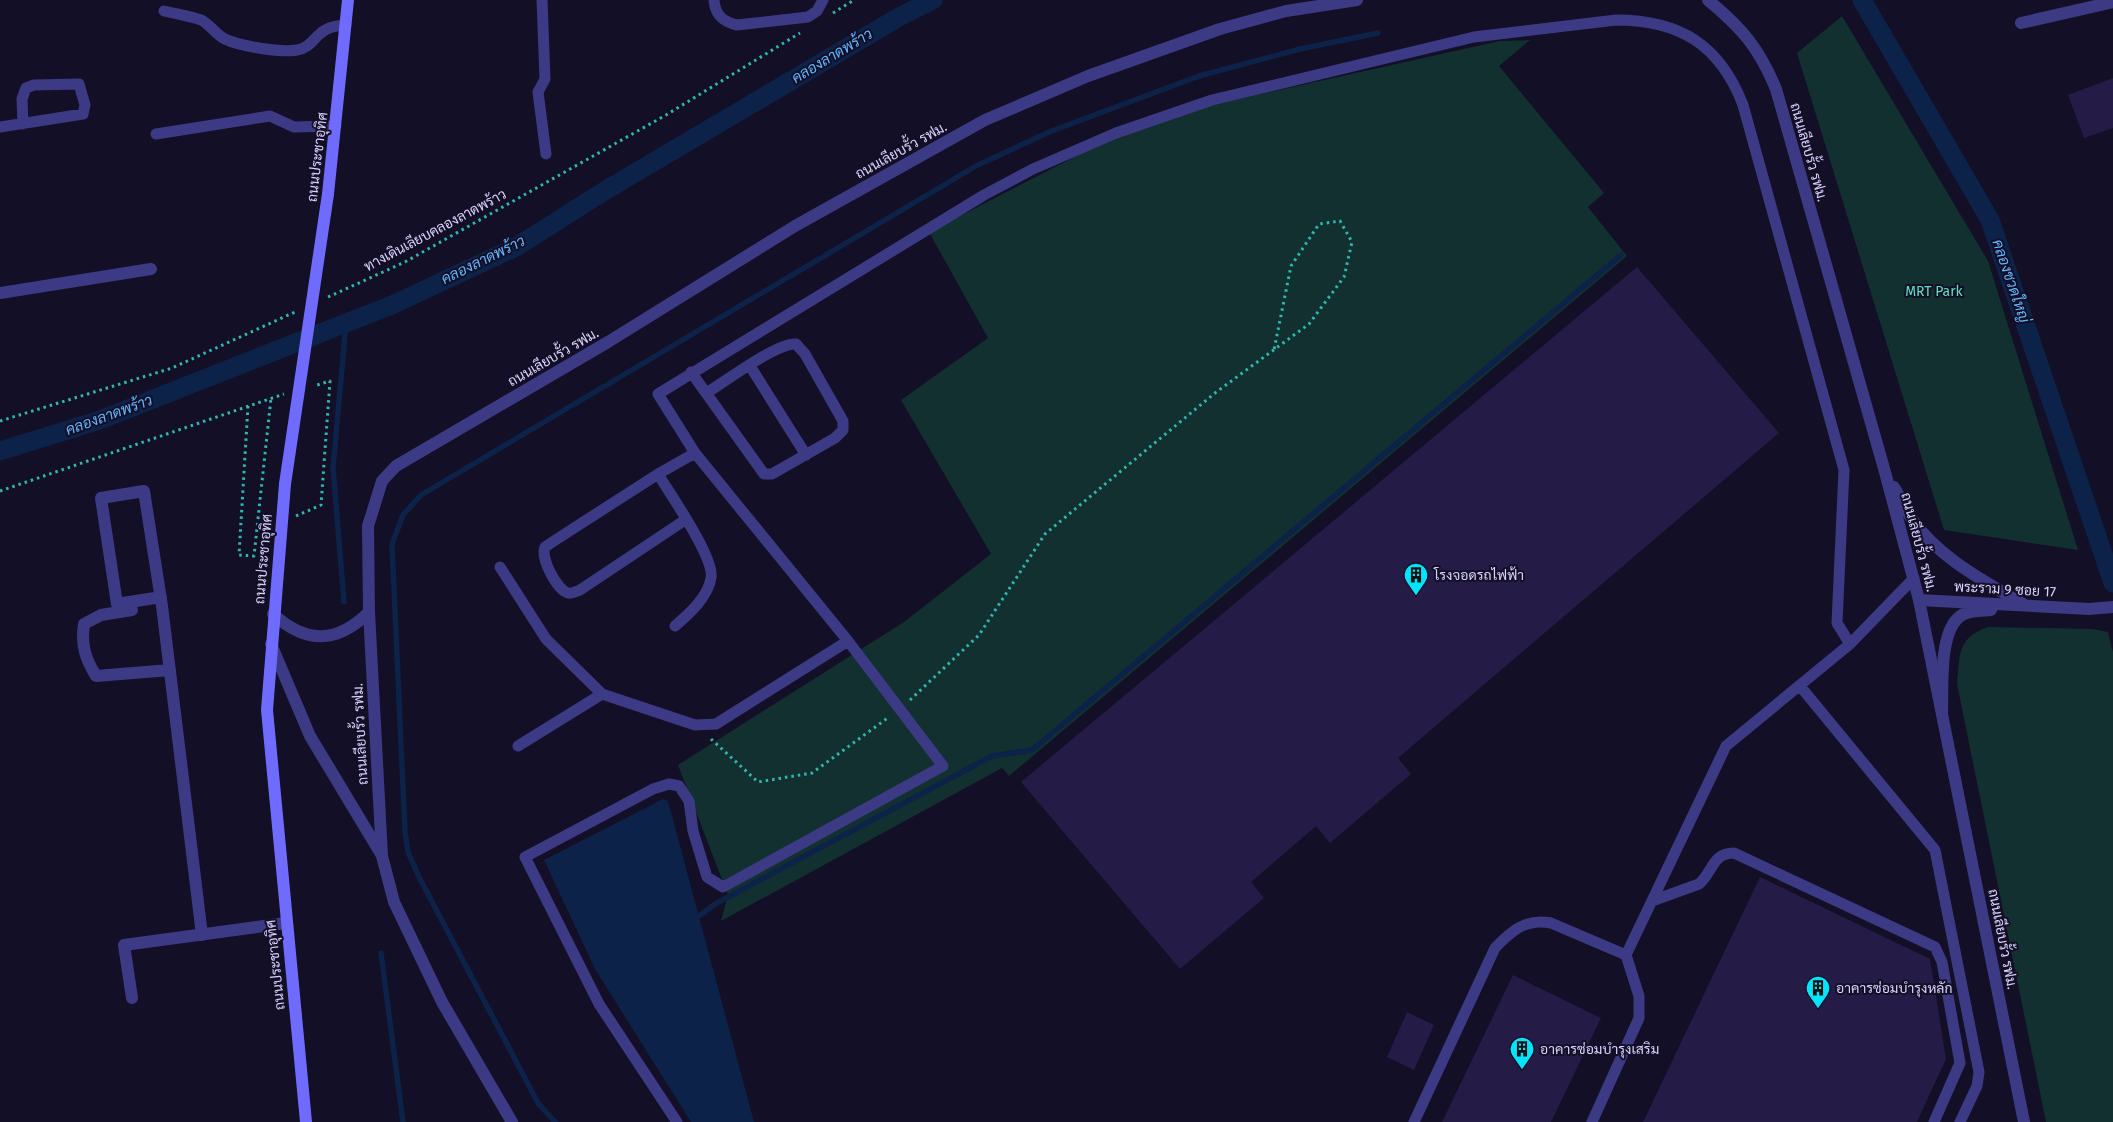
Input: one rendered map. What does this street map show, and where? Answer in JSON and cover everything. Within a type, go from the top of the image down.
[{"type":"main road","name":"ถนนประชาอุทิศ","points":[[306,1122],[267,710],[284,484],[328,194],[348,0]]},
{"type":"street","name":"ถนนเลียบรั้ว รฟม.","points":[[512,1122],[442,1002],[394,902],[382,856],[368,612],[368,526],[382,481],[396,466],[608,342],[795,226],[985,120],[1088,76],[1220,29],[1286,11],[1357,0]]},
{"type":"street","name":"ถนนเลียบรั้ว รฟม.","points":[[1708,0],[1751,41],[1764,60],[1776,89],[1885,472],[1919,600],[2024,1122]]},
{"type":"street","points":[[2020,23],[2113,2]]},
{"type":"street","points":[[0,293],[151,269]]},
{"type":"street","points":[[1885,472],[1911,518],[1938,549],[1972,575],[2025,605]]},
{"type":"street","points":[[161,602],[117,604],[101,498],[144,491],[161,602],[170,670],[202,935]]},
{"type":"street","name":"พระราม 9 ซอย 17","points":[[1919,600],[2089,609],[2113,607]]},
{"type":"street","points":[[161,602],[101,615],[84,624],[82,635],[84,656],[96,676],[170,670]]},
{"type":"street","points":[[1942,714],[1946,646],[1952,628],[1958,618],[1968,612],[2025,605]]},
{"type":"street","points":[[273,614],[289,628],[321,636],[347,631],[368,612]]},
{"type":"street","points":[[271,644],[310,736],[382,856]]},
{"type":"street","points":[[132,998],[124,945],[286,923]]},
{"type":"lane","points":[[542,0],[545,79],[538,92],[546,154]]},
{"type":"lane","points":[[714,0],[714,9],[718,15],[723,20],[737,25],[808,17],[818,12],[823,0]]},
{"type":"lane","points":[[164,11],[203,21],[225,40],[278,51],[299,50],[311,42],[320,31],[331,25],[346,25]]},
{"type":"lane","points":[[678,1122],[599,1004],[525,857],[653,789],[674,785],[680,786],[689,801],[693,831],[707,877],[724,887],[943,766],[848,641],[695,453],[658,394],[691,372],[984,195],[1033,169],[1116,133],[1212,100],[1474,37],[1616,20],[1639,20],[1660,24],[1695,39],[1724,66],[1734,83],[1743,105],[1844,470],[1837,623],[1850,644]]},
{"type":"lane","points":[[0,127],[23,124],[83,114],[85,106],[79,84],[34,85],[26,88],[22,99],[23,124]]},
{"type":"lane","points":[[156,134],[270,116],[294,127],[336,126]]},
{"type":"lane","points":[[691,372],[708,392],[764,474],[772,474],[835,438],[843,427],[843,421],[805,354],[796,344],[790,343],[708,392]]},
{"type":"lane","points":[[750,366],[806,455]]},
{"type":"lane","points":[[685,520],[580,590],[572,593],[565,591],[549,571],[544,558],[545,547],[658,474],[695,453]]},
{"type":"lane","points":[[658,474],[707,553],[712,576],[710,584],[693,611],[675,626]]},
{"type":"lane","points":[[500,567],[546,639],[602,694],[696,725],[716,724],[848,641]]},
{"type":"lane","points":[[1592,1122],[1639,1018],[1639,996],[1626,955],[1726,746],[1850,644],[1914,578]]},
{"type":"lane","points":[[1800,686],[1935,850],[1979,1072],[1977,1086],[1960,1122]]},
{"type":"lane","points":[[518,746],[602,694]]},
{"type":"lane","points":[[1652,902],[1699,884],[1704,880],[1716,858],[1721,855],[1734,853],[1935,948],[1942,962],[1960,1063],[1934,1122]]},
{"type":"lane","points":[[1414,1122],[1490,957],[1504,938],[1518,927],[1528,922],[1539,920],[1551,923],[1626,955]]},
{"type":"path","points":[[830,15],[854,0]]},
{"type":"path","name":"ทางเดินเลียบคลองลาดพร้าว","points":[[324,299],[414,257],[666,115],[805,30]]},
{"type":"path","points":[[696,725],[758,782],[812,773],[900,710],[979,635],[1045,534],[1215,393],[1274,350],[1309,324],[1344,277],[1352,242],[1340,221],[1319,224],[1291,266],[1274,350]]},
{"type":"path","points":[[0,421],[172,368],[297,311]]},
{"type":"path","points":[[282,523],[321,505],[330,381],[305,388]]},
{"type":"path","points":[[0,491],[288,393]]},
{"type":"path","points":[[248,406],[239,554],[254,556],[271,398]]},
{"type":"green space","name":"MRT Park","points":[[1842,16],[1988,261],[2078,550],[1944,530],[1797,53]]},
{"type":"green space","points":[[1530,40],[1499,66],[1604,193],[1588,207],[1627,256],[1009,776],[1002,768],[721,921],[728,895],[678,765],[904,622],[991,554],[901,400],[988,338],[929,232],[1117,135],[1211,105],[1500,41]]},
{"type":"green space","points":[[1988,627],[2093,629],[2108,632],[2113,652],[2113,1122],[2046,1122],[1957,684],[1960,656],[1965,642],[1970,636]]},
{"type":"water","points":[[663,799],[668,801],[754,1122],[691,1122],[595,969],[544,860]]},
{"type":"building","points":[[2113,78],[2113,128],[2084,138],[2068,95]]},
{"type":"building","name":"โรงจอดรถไฟฟ้า","points":[[1637,267],[1779,433],[1398,758],[1411,774],[1330,843],[1316,826],[1251,882],[1264,898],[1180,969],[1021,782]]},
{"type":"building","name":"อาคารซ่อมบำรุงหลัก","points":[[1760,877],[1930,959],[1946,1059],[1917,1122],[1643,1122]]},
{"type":"building","name":"อาคารซ่อมบำรุงเสริม","points":[[1513,975],[1601,1018],[1551,1122],[1442,1122]]},
{"type":"building","points":[[1407,1012],[1434,1025],[1414,1070],[1387,1057]]},
{"type":"waterway","name":"คลองลาดพร้าว","points":[[0,451],[100,420],[392,305],[516,247],[606,190],[899,17],[933,0]]},
{"type":"waterway","name":"คลองชวดใหญ่","points":[[1862,0],[1990,220],[2113,583]]},
{"type":"waterway","points":[[555,1122],[538,1103],[419,877],[408,852],[405,832],[392,544],[403,515],[421,495],[976,166],[1049,132],[1199,76],[1300,49],[1378,33]]},
{"type":"waterway","points":[[699,916],[715,904],[992,756],[1032,750],[1621,255]]},
{"type":"waterway","points":[[344,602],[333,468],[346,323]]},
{"type":"waterway","points":[[381,953],[403,1122]]},
{"type":"place","name":"โรงจอดรถไฟฟ้า","points":[[1416,596]]},
{"type":"place","name":"อาคารซ่อมบำรุงหลัก","points":[[1818,1009]]},
{"type":"place","name":"อาคารซ่อมบำรุงเสริม","points":[[1522,1070]]}]
